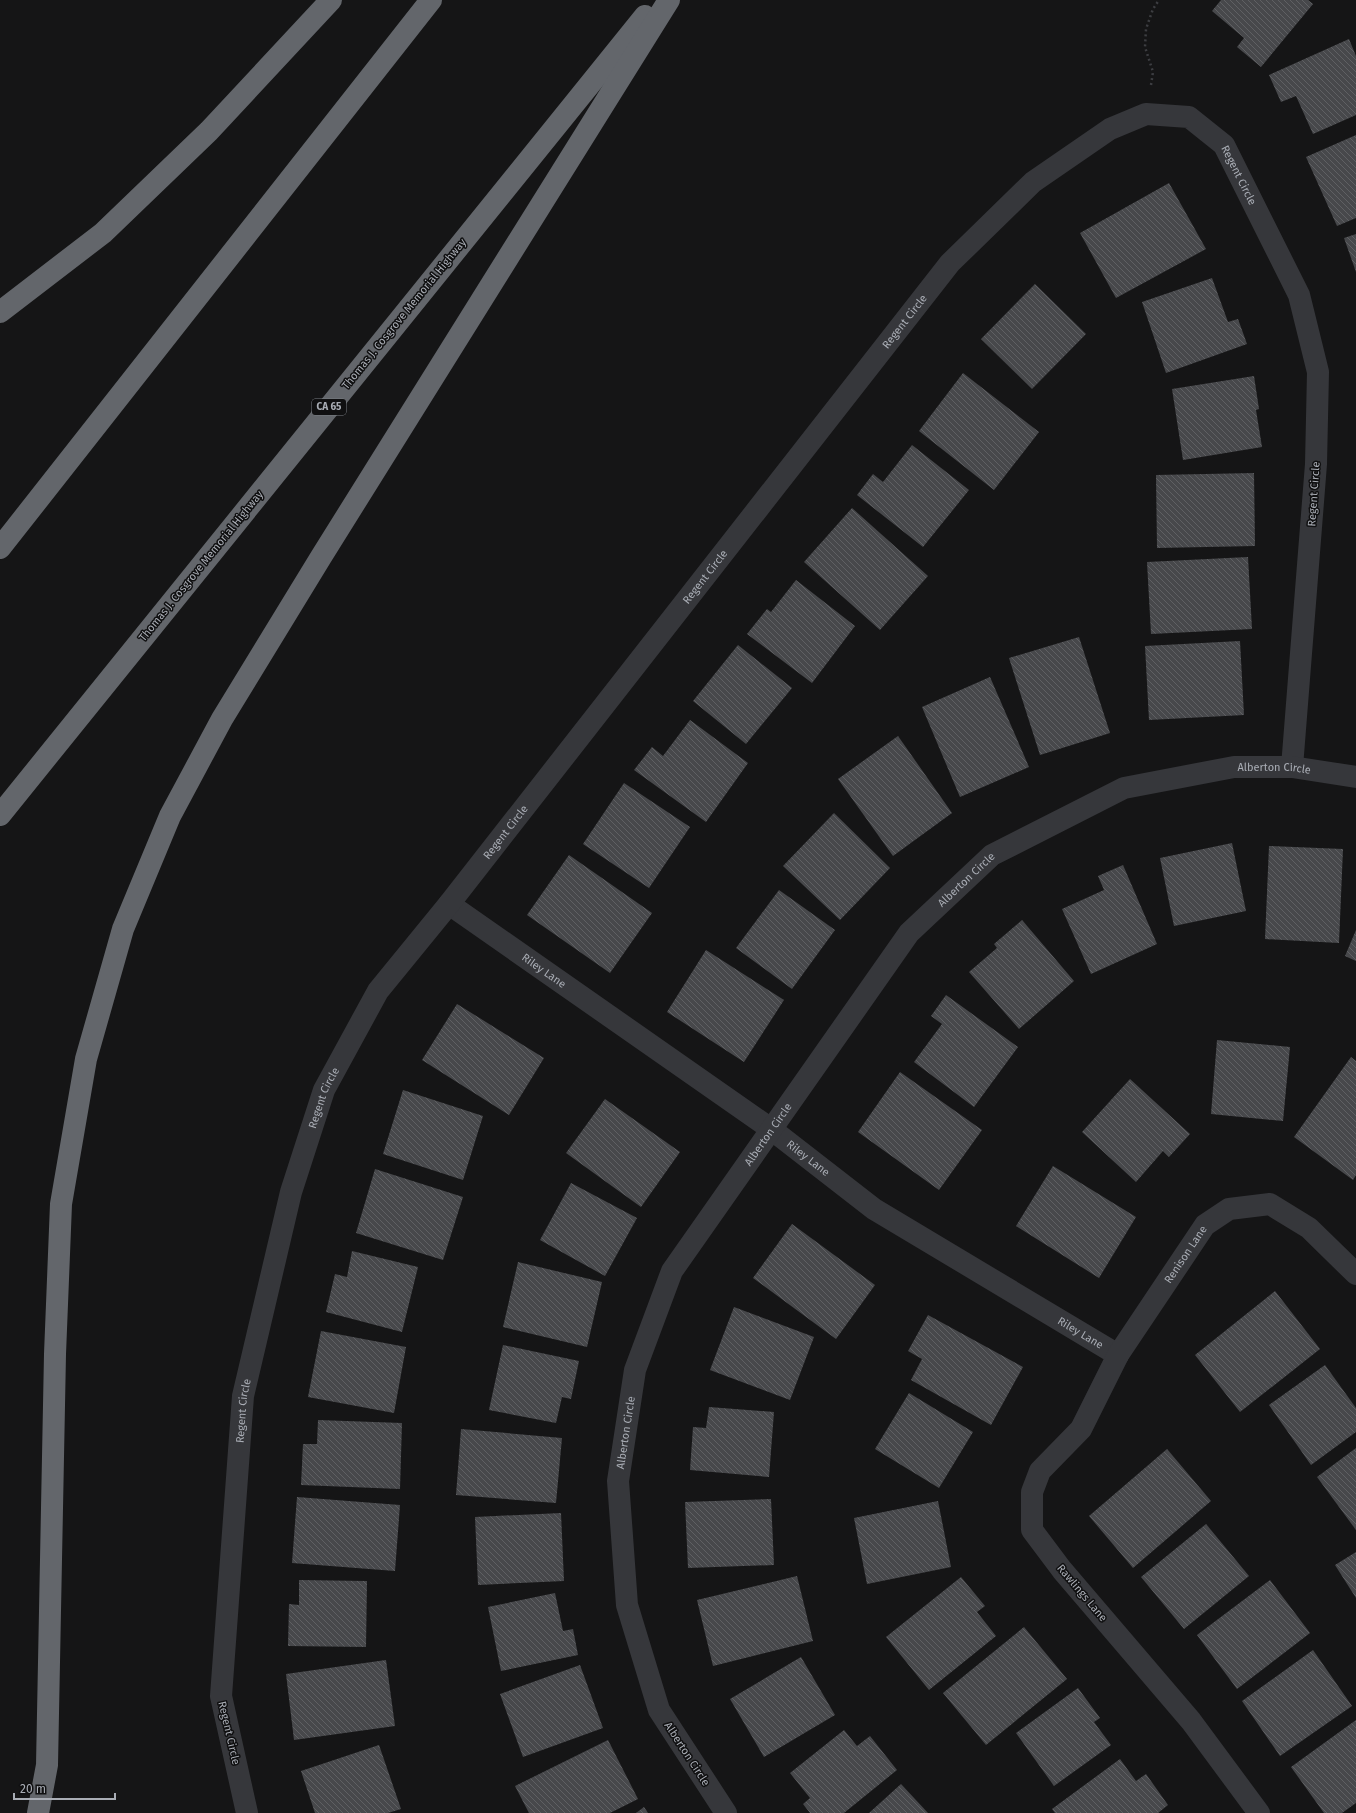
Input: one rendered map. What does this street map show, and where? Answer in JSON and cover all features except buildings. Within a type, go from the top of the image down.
[{"type":"highway","points":[[0,312],[103,233],[209,131],[331,0]]},
{"type":"highway","points":[[0,548],[431,0]]},
{"type":"highway","name":"Thomas J. Cosgrove Memorial Highway","points":[[0,815],[658,0]]},
{"type":"highway","points":[[38,1813],[46,1765],[55,1354],[61,1204],[86,1059],[122,929],[170,816],[222,719],[669,0]]},
{"type":"street","name":"Regent Circle","points":[[247,1813],[221,1696],[243,1396],[291,1192],[324,1090],[378,991],[449,904],[950,263],[1033,182],[1110,129],[1146,114],[1188,117],[1224,145],[1299,295],[1318,372],[1316,464],[1292,767]]},
{"type":"street","name":"Alberton Circle","points":[[726,1813],[658,1710],[627,1605],[618,1481],[635,1370],[672,1271],[909,933],[992,855],[1124,788],[1234,767],[1292,767],[1356,777]]},
{"type":"street","name":"Riley Lane","points":[[449,904],[771,1130],[874,1209],[1118,1355]]},
{"type":"street","name":"Renison Lane","points":[[1118,1355],[1205,1224],[1229,1209],[1270,1204],[1308,1228],[1356,1274]]},
{"type":"street","name":"Rawlings Lane","points":[[1118,1355],[1081,1429],[1040,1471],[1032,1492],[1032,1530],[1062,1570],[1191,1721],[1258,1813]]},
{"type":"path","points":[[1146,114],[1153,72],[1145,47],[1146,29],[1153,9],[1159,0]]}]
